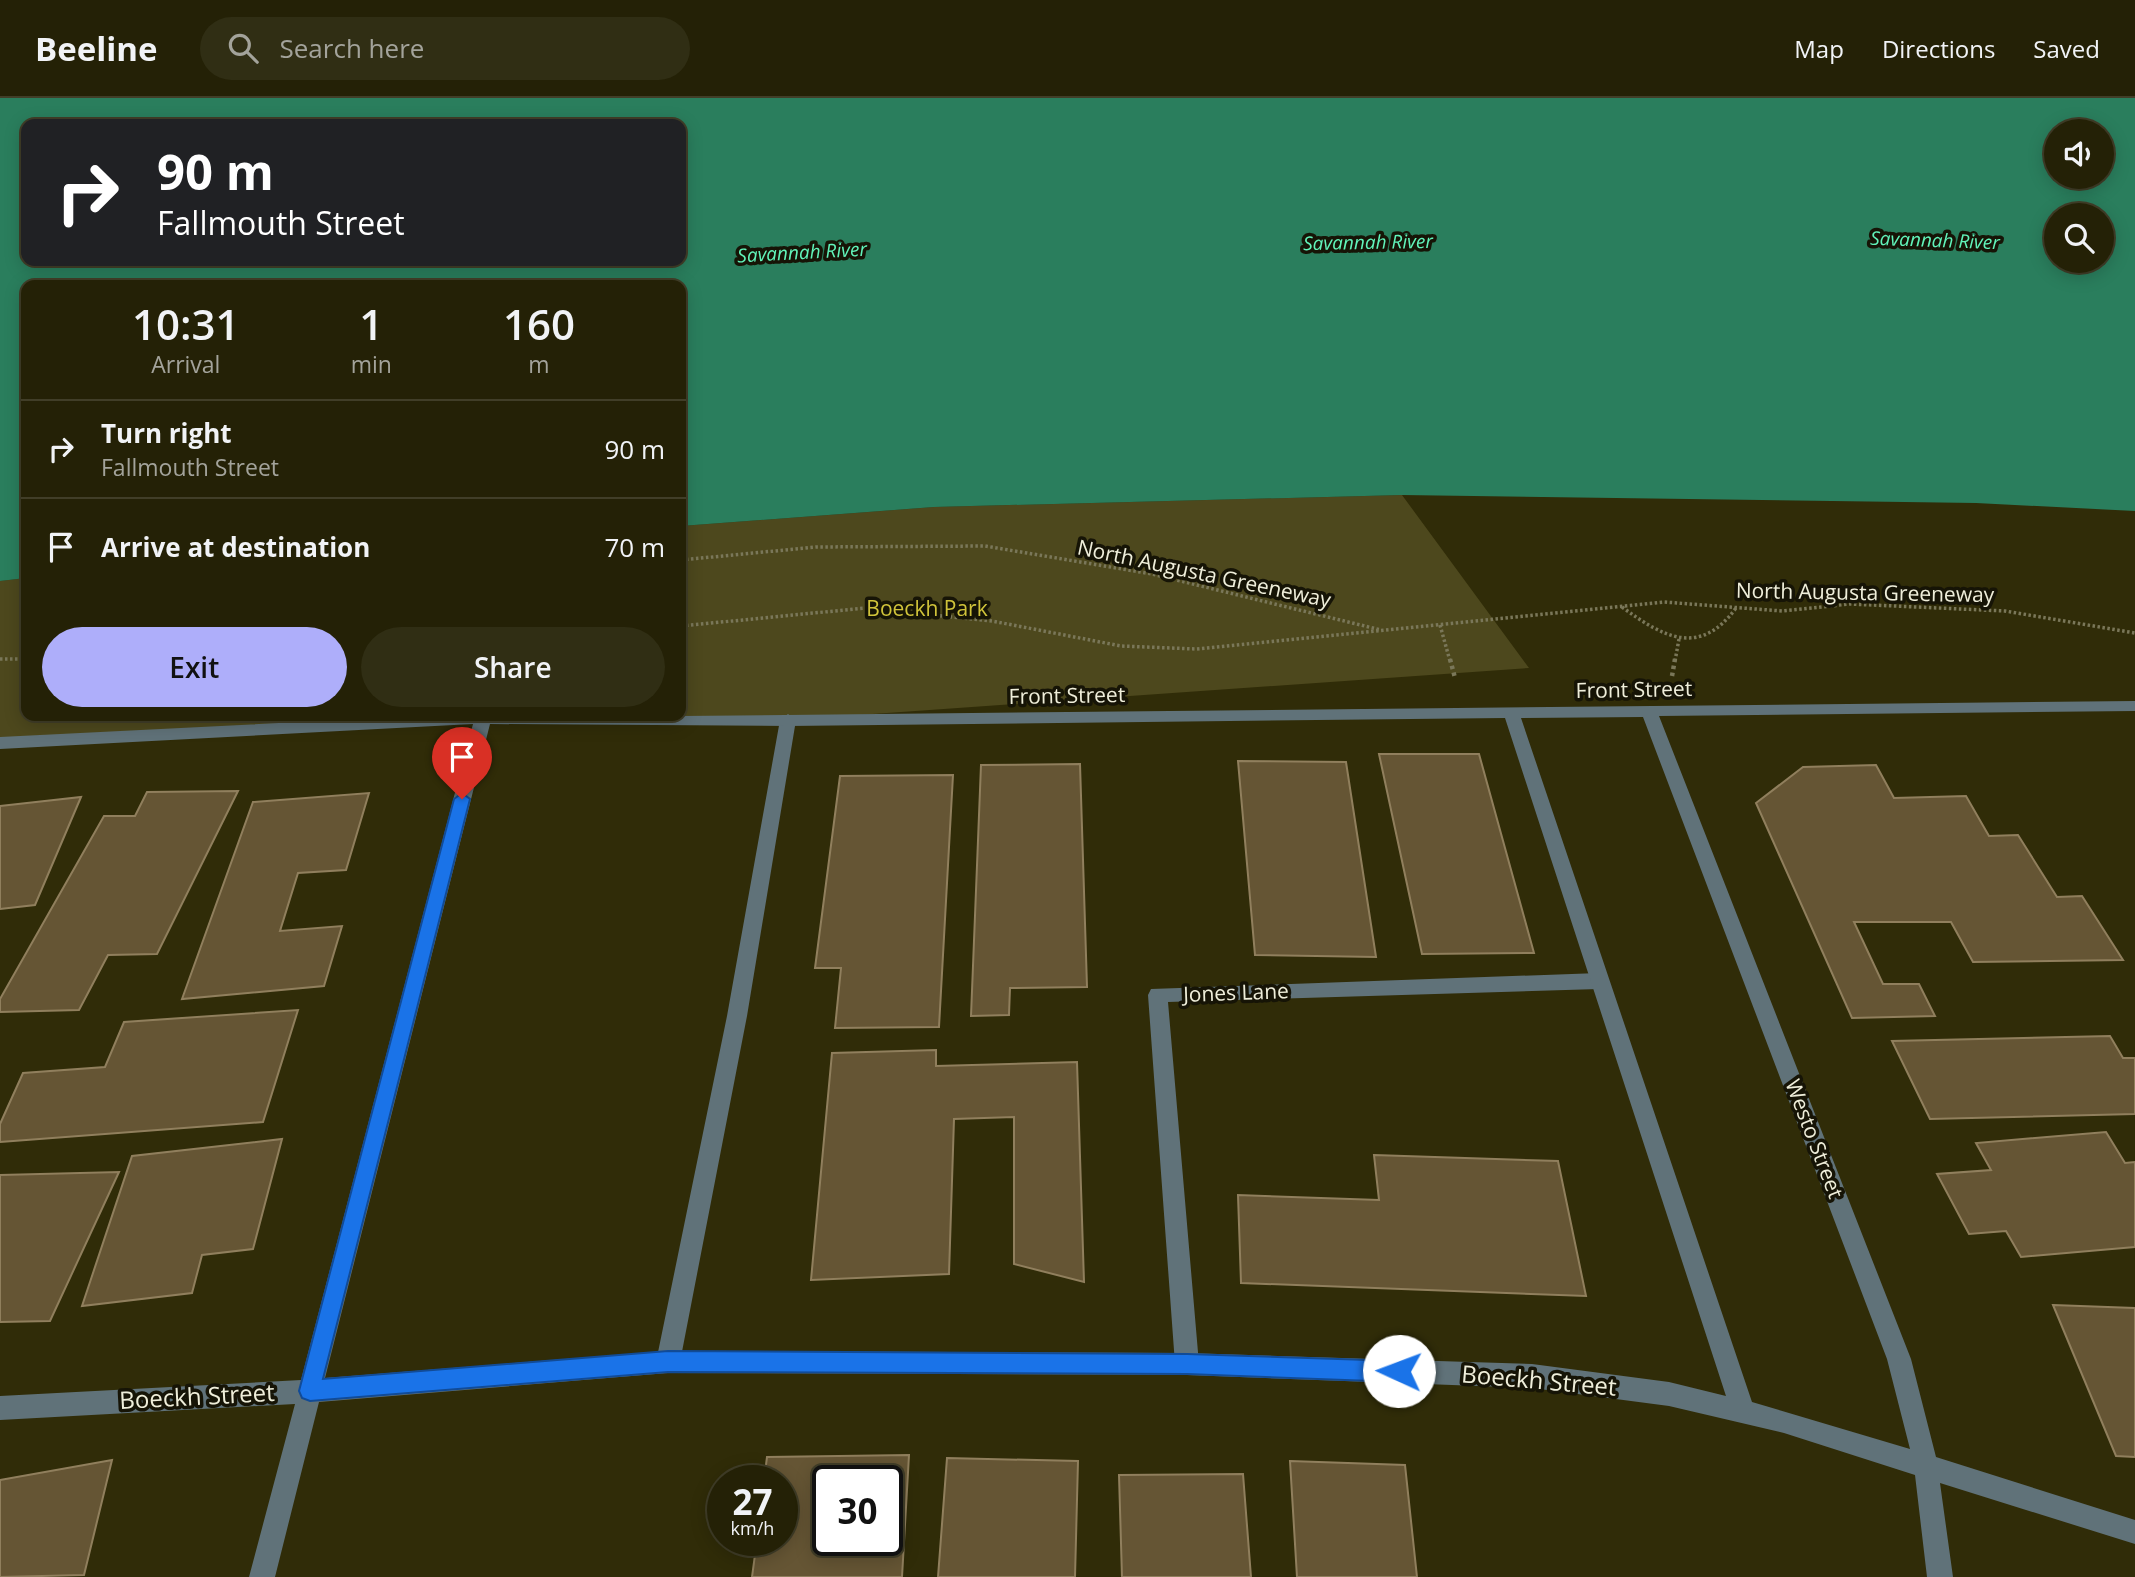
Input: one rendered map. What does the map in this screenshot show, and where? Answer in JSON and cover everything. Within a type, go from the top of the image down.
[{"type":"street","name":"Front Street","points":[[686,719],[2135,706]]},
{"type":"street","name":"Westo Street","points":[[1648,711],[1899,1359],[1926,1466],[1940,1577]]},
{"type":"street","points":[[1511,712],[1743,1411]]},
{"type":"street","points":[[668,1362],[737,1016],[788,720]]},
{"type":"street","name":"Front Street","points":[[0,743],[425,721]]},
{"type":"street","points":[[262,1577],[482,721]]},
{"type":"street","name":"Jones Lane","points":[[1187,1364],[1158,995],[1599,981]]},
{"type":"street","name":"Boeckh Street","points":[[0,1408],[310,1391],[668,1362],[1187,1364],[1532,1376],[1669,1394],[1784,1421],[2135,1532]]},
{"type":"path","name":"North Augusta Greeneway","points":[[686,560],[816,547],[985,546],[1152,574],[1385,631]]},
{"type":"path","name":"North Augusta Greeneway","points":[[686,626],[865,608],[992,621],[1121,646],[1196,649],[1664,602],[1783,611],[1850,604],[2005,611],[2135,633]]},
{"type":"path","points":[[1621,606],[1663,633],[1679,639],[1699,639],[1720,628],[1736,608]]},
{"type":"path","points":[[1440,625],[1457,684]]},
{"type":"path","points":[[1672,679],[1679,639]]},
{"type":"path","points":[[0,659],[21,659]]},
{"type":"green space","name":"Boeckh Park","points":[[1402,495],[1529,668],[788,720],[686,719],[686,526],[934,507]]},
{"type":"green space","name":"Boeckh Park","points":[[21,579],[21,721],[425,721],[0,743],[0,581]]},
{"type":"water","name":"Savannah River","points":[[0,98],[2135,98],[2135,511],[1976,503],[1402,495],[934,507],[686,526],[686,280],[21,280],[21,579],[0,581]]},
{"type":"building","points":[[1379,754],[1479,754],[1534,953],[1422,954]]},
{"type":"building","points":[[1238,761],[1346,762],[1376,957],[1255,955]]},
{"type":"building","points":[[1080,764],[1087,987],[1010,988],[1009,1015],[971,1016],[981,765]]},
{"type":"building","points":[[1876,765],[1894,798],[1966,796],[1989,836],[2018,835],[2057,897],[2082,896],[2123,960],[1973,962],[1951,922],[1854,922],[1883,984],[1919,984],[1935,1016],[1852,1018],[1756,803],[1803,767]]},
{"type":"building","points":[[953,775],[939,1027],[835,1028],[841,968],[815,968],[840,776]]},
{"type":"building","points":[[238,791],[157,954],[108,955],[79,1010],[0,1012],[0,999],[104,816],[135,816],[147,792]]},
{"type":"building","points":[[369,793],[346,870],[298,873],[280,931],[342,926],[324,986],[182,999],[253,802]]},
{"type":"building","points":[[81,797],[35,905],[0,909],[0,806]]},
{"type":"building","points":[[298,1010],[263,1122],[0,1142],[0,1124],[23,1073],[105,1067],[124,1022]]},
{"type":"building","points":[[2110,1036],[2123,1058],[2135,1058],[2135,1114],[1930,1119],[1892,1041]]},
{"type":"building","points":[[936,1050],[936,1066],[1077,1062],[1084,1282],[1014,1264],[1014,1117],[954,1119],[949,1274],[811,1280],[832,1053]]},
{"type":"building","points":[[2106,1132],[2125,1163],[2135,1162],[2135,1247],[2021,1257],[2006,1231],[1969,1234],[1937,1174],[1991,1170],[1976,1143]]},
{"type":"building","points":[[282,1139],[253,1249],[202,1255],[192,1293],[82,1306],[132,1156]]},
{"type":"building","points":[[1374,1155],[1558,1161],[1586,1296],[1241,1283],[1238,1195],[1379,1200]]},
{"type":"building","points":[[119,1172],[50,1321],[0,1322],[0,1175]]},
{"type":"building","points":[[2053,1305],[2135,1308],[2135,1457],[2116,1456]]},
{"type":"building","points":[[909,1455],[902,1577],[752,1577],[755,1556],[798,1556],[798,1465],[766,1465],[767,1457]]},
{"type":"building","points":[[947,1458],[1078,1461],[1075,1577],[938,1577]]},
{"type":"building","points":[[112,1460],[84,1575],[0,1577],[0,1480]]},
{"type":"building","points":[[1290,1461],[1405,1465],[1417,1577],[1297,1577]]},
{"type":"building","points":[[1243,1474],[1251,1577],[1122,1577],[1119,1475]]},
{"type":"route","points":[[462,799],[310,1391],[668,1362],[1187,1364],[1399,1371]]}]
